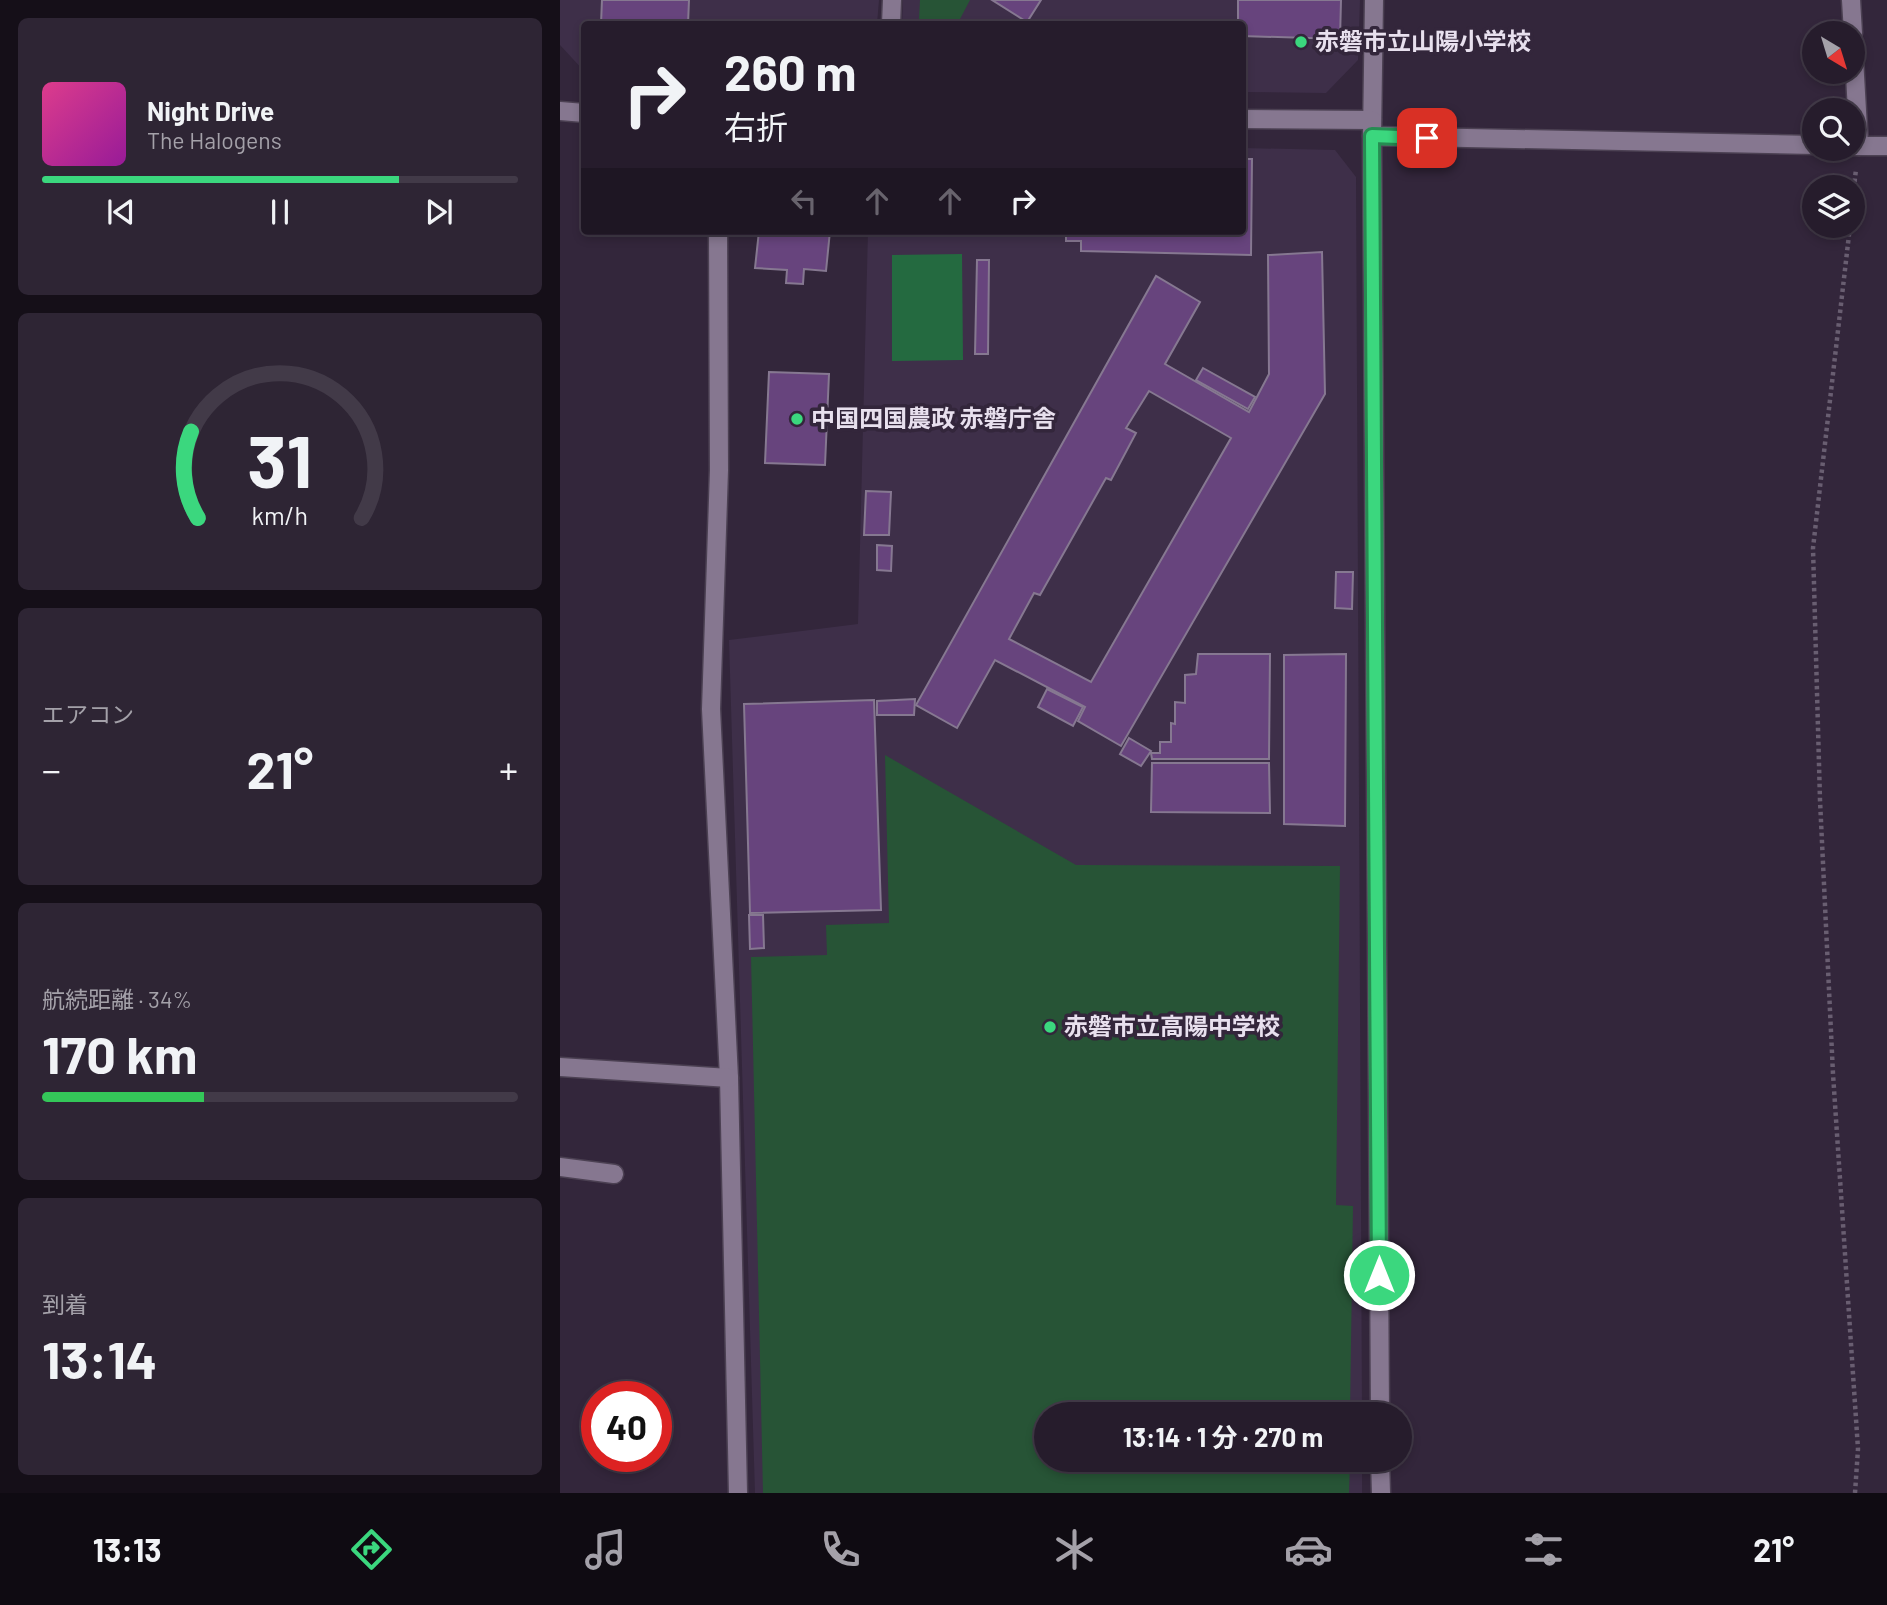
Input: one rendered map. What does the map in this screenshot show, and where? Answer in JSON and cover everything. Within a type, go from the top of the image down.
[{"type":"street","points":[[891,21],[892,0]]},
{"type":"street","points":[[1374,0],[1372,128],[1380,1402]]},
{"type":"street","points":[[1851,0],[1852,21]]},
{"type":"street","points":[[560,111],[581,113]]},
{"type":"street","points":[[1246,119],[1372,128],[1802,145]]},
{"type":"street","points":[[1865,146],[1887,146]]},
{"type":"street","points":[[718,235],[719,470],[711,709],[729,1079],[738,1493]]},
{"type":"street","points":[[560,1067],[729,1079]]},
{"type":"street","points":[[560,1167],[614,1174]]},
{"type":"street","points":[[1380,1472],[1381,1493]]},
{"type":"path","points":[[1849,238],[1813,548],[1819,800],[1833,1074],[1858,1449],[1856,1493]]},
{"type":"shaded area","points":[[560,0],[879,0],[877,21],[581,21],[581,68],[560,45]]},
{"type":"shaded area","name":"赤磐市立山陽小学校","points":[[903,0],[1360,0],[1358,60],[1326,93],[1246,92],[1246,21],[902,21]]},
{"type":"shaded area","points":[[920,0],[970,0],[960,19],[919,19]]},
{"type":"shaded area","name":"赤磐市立高陽中学校","points":[[1246,148],[1335,150],[1356,177],[1362,1402],[1034,1402],[1034,1472],[1362,1472],[1362,1493],[755,1493],[729,640],[858,624],[868,235],[1246,235]]},
{"type":"shaded area","points":[[962,254],[963,360],[892,361],[892,255]]},
{"type":"shaded area","points":[[885,755],[1076,865],[1340,866],[1336,1205],[1353,1206],[1350,1402],[1034,1402],[1034,1472],[1350,1472],[1349,1493],[763,1493],[751,957],[827,955],[826,925],[889,923]]},
{"type":"building","points":[[602,0],[689,0],[688,21],[601,21]]},
{"type":"building","points":[[992,0],[1041,0],[1025,21]]},
{"type":"building","points":[[1238,0],[1341,0],[1340,39],[1246,36],[1246,21],[1238,21]]},
{"type":"building","points":[[1246,159],[1252,159],[1251,255],[1081,251],[1081,241],[1066,241],[1066,235],[1246,235]]},
{"type":"building","points":[[759,235],[830,235],[826,271],[804,269],[803,284],[786,283],[787,270],[755,268]]},
{"type":"building","points":[[1322,252],[1325,394],[1121,746],[1078,721],[1085,707],[995,660],[957,728],[916,705],[1156,276],[1200,302],[1165,364],[1249,412],[1269,374],[1268,255]],"holes":[[[1149,391],[1231,438],[1091,682],[1009,639],[1034,593],[1040,595],[1106,478],[1111,480],[1136,433],[1126,428]]]},
{"type":"building","points":[[977,260],[989,260],[988,354],[975,354]]},
{"type":"building","points":[[1203,368],[1255,397],[1248,409],[1196,380]]},
{"type":"building","name":"中国四国農政 赤磐庁舎","points":[[769,372],[829,374],[825,465],[765,463]]},
{"type":"building","points":[[866,491],[891,492],[889,535],[864,535]]},
{"type":"building","points":[[877,545],[892,546],[891,571],[877,570]]},
{"type":"building","points":[[1336,572],[1353,572],[1352,609],[1335,608]]},
{"type":"building","points":[[1198,654],[1270,654],[1269,759],[1152,759],[1151,753],[1160,753],[1160,742],[1171,742],[1171,723],[1175,724],[1175,702],[1185,703],[1185,675],[1196,674]]},
{"type":"building","points":[[1346,654],[1345,826],[1284,824],[1284,655]]},
{"type":"building","points":[[1047,689],[1083,707],[1073,726],[1038,707]]},
{"type":"building","points":[[915,699],[914,715],[877,715],[877,701]]},
{"type":"building","points":[[874,700],[881,910],[750,913],[744,704]]},
{"type":"building","points":[[1129,738],[1151,751],[1141,766],[1120,754]]},
{"type":"building","points":[[1152,763],[1269,763],[1270,813],[1151,812]]},
{"type":"building","points":[[749,915],[763,915],[764,948],[750,949]]},
{"type":"place","name":"赤磐市立山陽小学校","points":[[1301,42]]},
{"type":"place","name":"中国四国農政 赤磐庁舎","points":[[797,419]]},
{"type":"place","name":"赤磐市立高陽中学校","points":[[1050,1027]]},
{"type":"route","points":[[1379,1275],[1372,136],[1427,138]]}]
